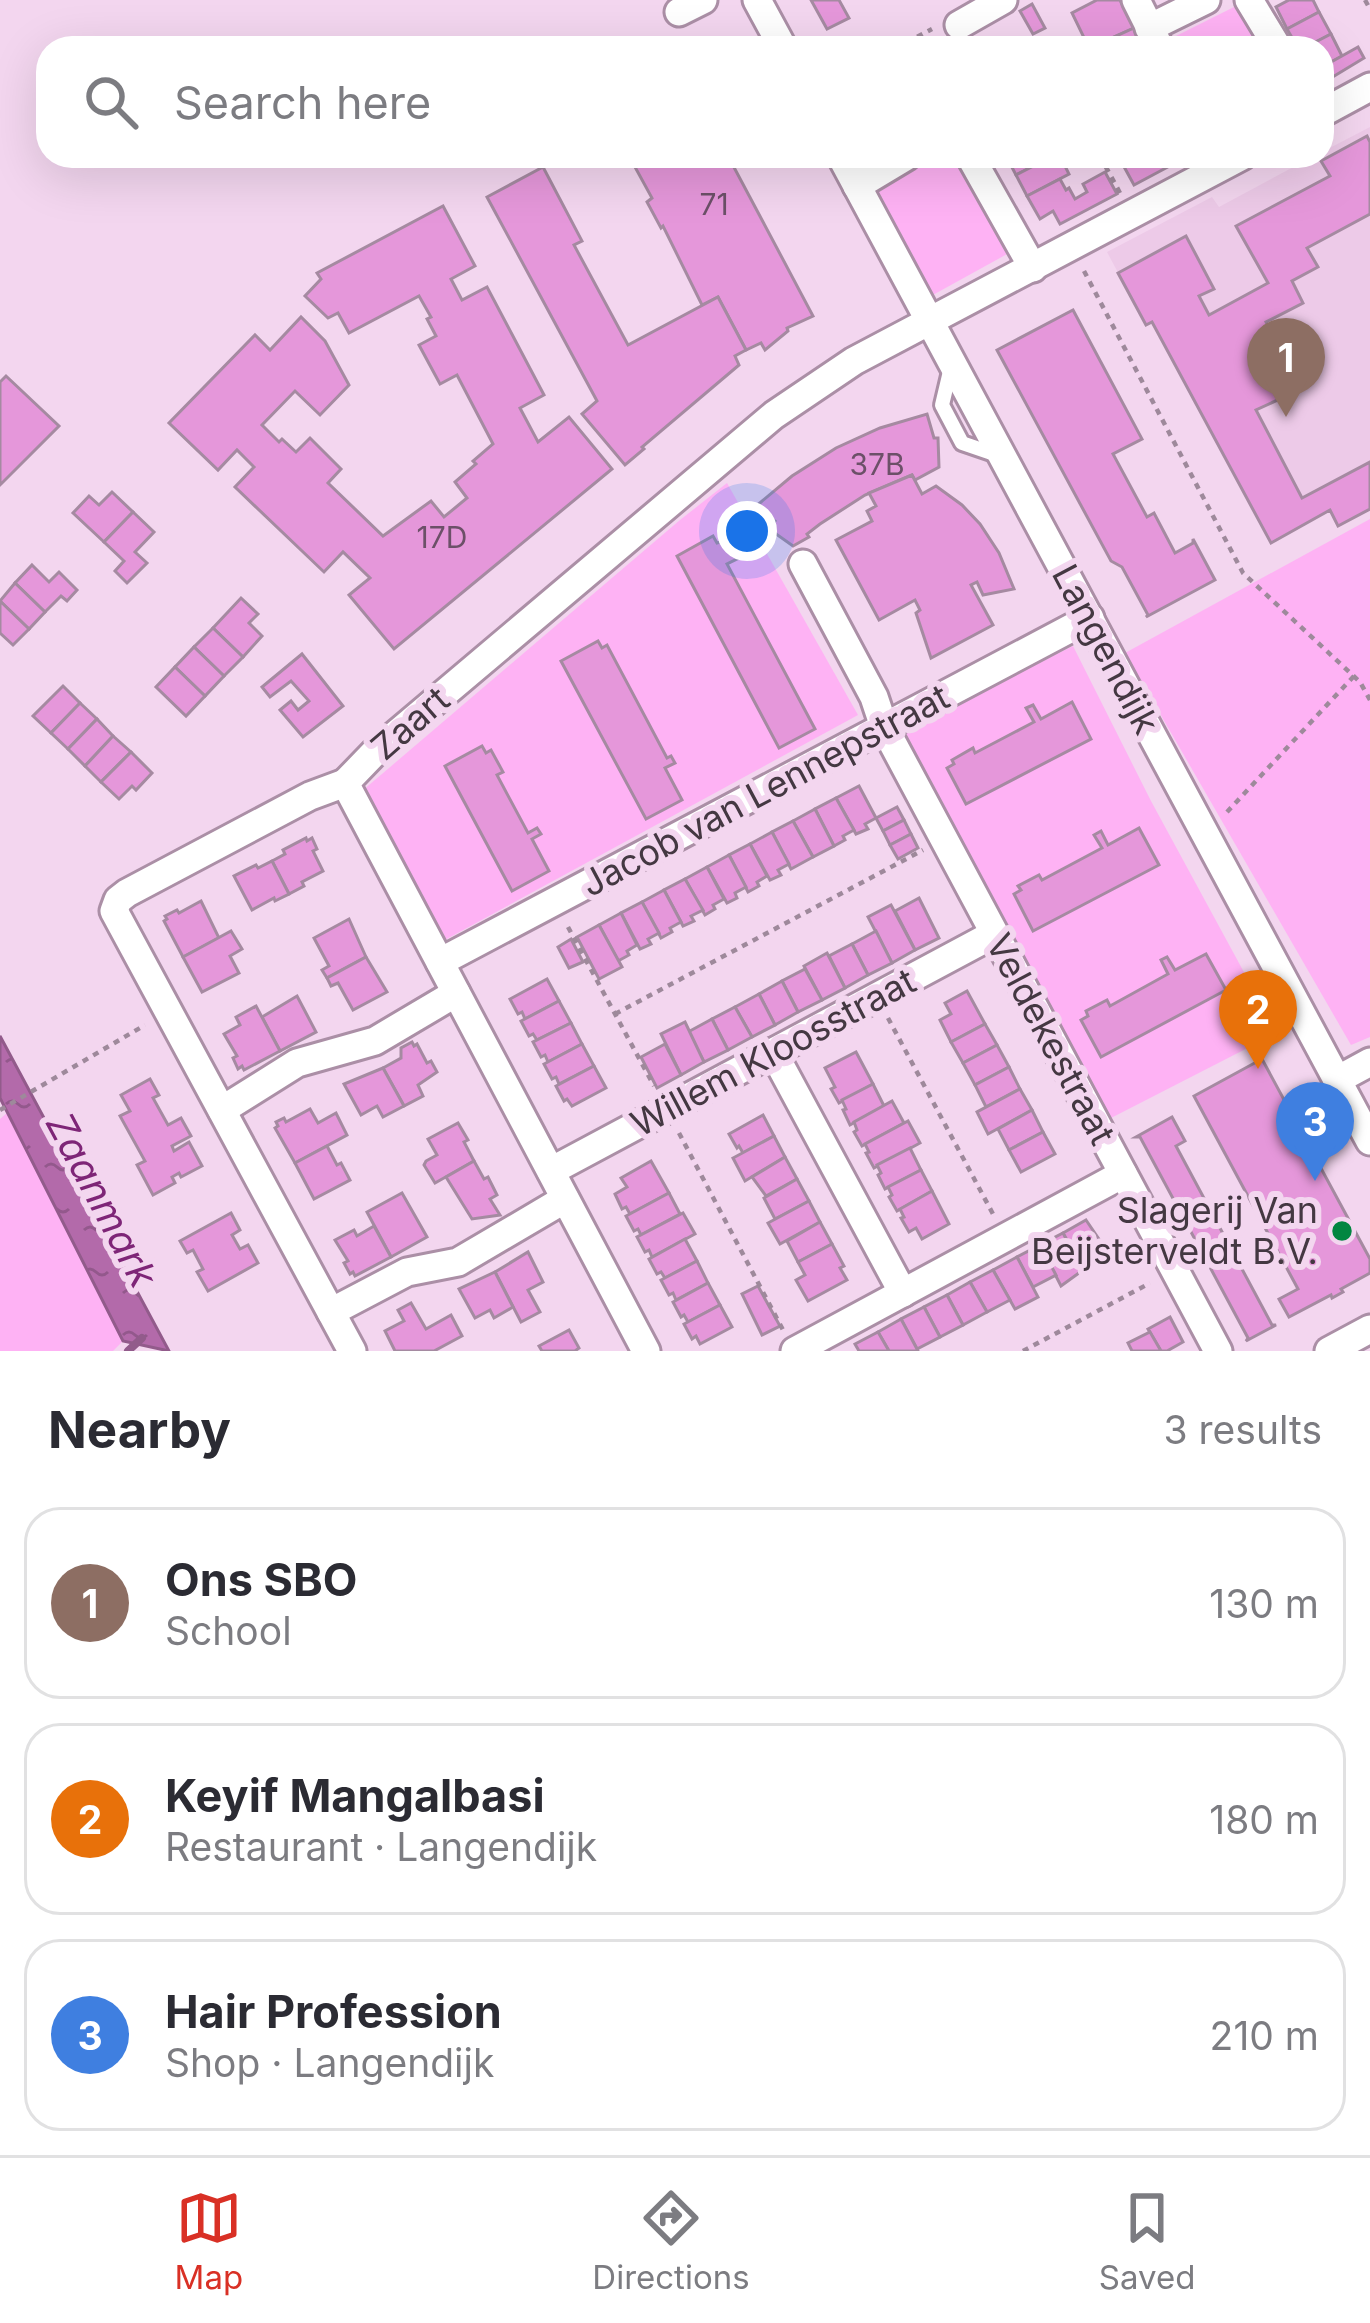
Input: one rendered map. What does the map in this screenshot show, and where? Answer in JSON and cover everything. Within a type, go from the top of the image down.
[{"type":"street","points":[[758,0],[777,36]]},
{"type":"street","points":[[959,25],[1004,0]]},
{"type":"street","points":[[1136,0],[1153,36]]},
{"type":"street","points":[[1157,36],[1206,0]]},
{"type":"street","points":[[1250,0],[1271,36]]},
{"type":"street","points":[[1334,106],[1370,87]]},
{"type":"street","name":"Langendijk","points":[[848,168],[1370,1141]]},
{"type":"street","points":[[857,186],[887,168]]},
{"type":"street","points":[[977,168],[1033,268]]},
{"type":"street","name":"Zaart","points":[[646,1351],[345,783],[375,752],[773,415],[854,361],[1071,248],[1211,168]]},
{"type":"street","points":[[802,564],[874,697],[884,727]]},
{"type":"street","name":"Jacob van Lennepstraat","points":[[440,962],[1090,618]]},
{"type":"street","name":"Veldekestraat","points":[[884,727],[1218,1351]]},
{"type":"street","points":[[345,783],[310,796],[127,892],[114,911],[352,1351]]},
{"type":"street","name":"Willem Kloosstraat","points":[[551,1171],[994,934]]},
{"type":"street","points":[[222,1110],[298,1063],[375,1041],[456,993]]},
{"type":"street","points":[[773,1052],[903,1293]]},
{"type":"street","points":[[1337,1080],[1370,1062]]},
{"type":"street","points":[[795,1351],[1123,1174]]},
{"type":"street","points":[[331,1312],[407,1272],[458,1262],[566,1199]]},
{"type":"street","points":[[1329,1351],[1370,1329]]},
{"type":"path","points":[[1365,0],[1370,9]]},
{"type":"path","points":[[918,36],[946,21],[959,25]]},
{"type":"path","points":[[1106,168],[1131,215]]},
{"type":"path","points":[[1071,248],[1244,573],[1354,676],[1370,700]]},
{"type":"path","points":[[1205,834],[1354,676]]},
{"type":"path","points":[[615,1014],[944,839]]},
{"type":"path","points":[[876,997],[1005,1238]]},
{"type":"path","points":[[0,1110],[169,1012]]},
{"type":"path","points":[[1023,1351],[1174,1270]]},
{"type":"shaded area","points":[[1242,3],[1260,36],[1176,36]]},
{"type":"shaded area","points":[[1370,127],[1370,509],[1338,526],[1329,510],[1271,543],[1152,323],[1146,325],[1107,252],[1212,197],[1219,207],[1292,168],[1334,168],[1334,146]]},
{"type":"shaded area","points":[[914,168],[975,168],[1018,248],[931,296],[874,191]]},
{"type":"shaded area","points":[[727,483],[858,715],[443,941],[362,791]]},
{"type":"shaded area","points":[[1370,519],[1370,1037],[1351,1045],[1125,653]]},
{"type":"shaded area","points":[[1073,646],[1277,1033],[1111,1118],[903,731]]},
{"type":"shaded area","points":[[7,1113],[123,1341],[113,1351],[0,1351],[0,1119]]},
{"type":"water","points":[[0,1036],[169,1351],[123,1341],[0,1098]]},
{"type":"building","points":[[811,0],[839,0],[849,18],[827,29]]},
{"type":"building","points":[[1097,0],[1120,0],[1134,28],[1116,36],[1083,36],[1072,13]]},
{"type":"building","points":[[1289,0],[1313,0],[1319,12],[1287,29],[1276,7]]},
{"type":"building","points":[[1032,4],[1045,28],[1033,34],[1020,11]]},
{"type":"building","points":[[1319,12],[1331,34],[1291,36],[1287,29]]},
{"type":"building","points":[[1358,47],[1364,58],[1334,76],[1334,60]]},
{"type":"building","points":[[1367,136],[1370,214],[1307,248],[1318,267],[1292,281],[1303,303],[1266,322],[1273,335],[1281,330],[1310,385],[1256,410],[1302,498],[1370,462],[1370,509],[1338,526],[1330,510],[1271,543],[1152,322],[1146,325],[1118,273],[1186,236],[1214,289],[1199,296],[1209,315],[1268,283],[1236,226],[1330,176],[1325,168],[1334,168],[1334,154]]},
{"type":"building","points":[[544,168],[582,241],[574,245],[628,345],[718,297],[746,350],[735,356],[739,365],[625,465],[582,414],[597,401],[487,197]]},
{"type":"building","points":[[636,168],[734,168],[813,316],[787,328],[765,350],[761,343],[746,350],[718,297],[702,305],[647,202],[652,198]]},
{"type":"building","points":[[1030,168],[1066,168],[1069,174],[1027,196],[1016,175]]},
{"type":"building","points":[[1125,168],[1166,168],[1134,185]]},
{"type":"building","points":[[1105,172],[1117,194],[1060,224],[1053,211],[1040,219],[1027,196],[1060,179],[1075,199],[1087,192],[1083,184]]},
{"type":"building","points":[[443,206],[475,266],[451,279],[462,300],[487,287],[544,395],[520,408],[538,442],[569,417],[612,469],[394,649],[349,595],[370,578],[343,552],[324,572],[235,487],[254,467],[237,450],[218,470],[169,423],[255,335],[270,350],[301,317],[325,341],[349,385],[320,415],[295,391],[262,425],[296,452],[310,438],[341,469],[328,483],[383,536],[431,501],[444,517],[467,498],[455,482],[493,444],[457,375],[440,384],[419,345],[436,336],[419,296],[349,333],[338,313],[328,318],[305,296],[321,279],[317,273]]},
{"type":"building","points":[[1073,310],[1142,439],[1113,454],[1147,517],[1154,513],[1175,553],[1193,539],[1215,580],[1146,617],[997,350]]},
{"type":"building","points":[[6,376],[59,426],[0,485],[0,382]]},
{"type":"building","points":[[927,414],[934,438],[938,438],[939,467],[915,480],[912,475],[865,495],[793,546],[769,529],[775,521],[755,507],[836,448]]},
{"type":"building","points":[[912,475],[922,494],[936,486],[980,524],[1014,589],[983,595],[977,582],[971,585],[993,625],[931,658],[915,600],[879,620],[836,540],[872,521],[867,511],[876,506],[869,493]]},
{"type":"building","points":[[112,492],[133,512],[104,542],[73,513],[89,496],[99,505]]},
{"type":"building","points":[[133,512],[154,532],[135,552],[147,563],[127,583],[115,571],[124,561],[104,542]]},
{"type":"building","points":[[713,536],[717,543],[732,539],[741,557],[727,564],[815,729],[779,748],[677,556]]},
{"type":"building","points":[[32,565],[49,582],[59,572],[77,590],[67,601],[61,596],[45,612],[15,583]]},
{"type":"building","points":[[15,583],[45,612],[29,629],[0,601]]},
{"type":"building","points":[[241,598],[258,614],[249,623],[262,636],[243,657],[213,628]]},
{"type":"building","points":[[0,601],[29,629],[13,645],[0,633]]},
{"type":"building","points":[[213,628],[243,657],[224,676],[194,647]]},
{"type":"building","points":[[598,641],[602,648],[607,645],[667,758],[671,756],[675,763],[665,768],[682,800],[646,819],[561,661]]},
{"type":"building","points":[[194,647],[224,676],[205,696],[175,667]]},
{"type":"building","points":[[302,654],[343,706],[303,737],[280,710],[291,701],[298,710],[309,701],[291,681],[270,697],[262,687]]},
{"type":"building","points":[[175,667],[205,696],[186,716],[156,687]]},
{"type":"building","points":[[63,686],[80,703],[51,733],[33,716]]},
{"type":"building","points":[[1072,702],[1091,739],[966,804],[947,768],[954,764],[952,760],[1034,722],[1026,708],[1033,705],[1041,719]]},
{"type":"building","points":[[80,703],[97,719],[68,749],[51,733]]},
{"type":"building","points":[[97,719],[113,736],[85,766],[68,749]]},
{"type":"building","points":[[113,736],[131,752],[101,782],[85,766]]},
{"type":"building","points":[[482,746],[486,753],[491,750],[503,772],[497,775],[528,833],[537,828],[541,834],[532,839],[549,871],[512,891],[445,766]]},
{"type":"building","points":[[131,752],[152,773],[119,799],[101,782]]},
{"type":"building","points":[[859,786],[876,818],[856,834],[836,798]]},
{"type":"building","points":[[836,798],[854,830],[834,846],[815,809]]},
{"type":"building","points":[[897,807],[904,820],[883,831],[876,818]]},
{"type":"building","points":[[815,809],[834,846],[813,857],[793,821]]},
{"type":"building","points":[[904,820],[911,834],[890,845],[883,831]]},
{"type":"building","points":[[793,821],[813,857],[791,869],[772,832]]},
{"type":"building","points":[[1139,828],[1159,865],[1033,931],[1014,894],[1021,890],[1018,886],[1039,875],[1042,880],[1102,848],[1094,835],[1101,831],[1108,845]]},
{"type":"building","points":[[772,832],[789,864],[770,880],[750,844]]},
{"type":"building","points":[[911,834],[918,848],[898,859],[890,845]]},
{"type":"building","points":[[312,838],[323,871],[289,894],[272,861]]},
{"type":"building","points":[[750,844],[767,876],[748,892],[729,855]]},
{"type":"building","points":[[729,855],[746,887],[727,903],[707,867]]},
{"type":"building","points":[[272,861],[289,894],[252,910],[234,876]]},
{"type":"building","points":[[707,867],[724,899],[705,915],[685,879]]},
{"type":"building","points":[[685,879],[703,910],[683,926],[664,890]]},
{"type":"building","points":[[664,890],[681,922],[661,938],[642,902]]},
{"type":"building","points":[[919,898],[939,938],[915,950],[895,911]]},
{"type":"building","points":[[201,901],[219,938],[183,957],[165,916]]},
{"type":"building","points":[[642,902],[659,933],[640,949],[621,913]]},
{"type":"building","points":[[891,905],[915,950],[892,963],[868,917]]},
{"type":"building","points":[[621,913],[637,945],[618,961],[599,925]]},
{"type":"building","points":[[349,919],[366,957],[327,978],[322,970],[329,966],[314,938]]},
{"type":"building","points":[[599,925],[622,967],[599,979],[577,937]]},
{"type":"building","points":[[231,931],[242,949],[230,956],[239,973],[202,992],[183,957]]},
{"type":"building","points":[[876,931],[892,963],[868,975],[852,944]]},
{"type":"building","points":[[571,939],[583,962],[569,968],[558,947]]},
{"type":"building","points":[[852,944],[868,975],[845,988],[829,956]]},
{"type":"building","points":[[827,953],[845,988],[822,1000],[804,966]]},
{"type":"building","points":[[1206,954],[1226,990],[1101,1057],[1081,1020],[1088,1016],[1086,1011],[1107,1000],[1110,1006],[1168,974],[1161,960],[1167,957],[1175,970]]},
{"type":"building","points":[[366,957],[387,992],[353,1010],[338,983],[331,986],[327,978]]},
{"type":"building","points":[[805,969],[822,1000],[798,1012],[782,981]]},
{"type":"building","points":[[547,979],[559,1001],[525,1019],[510,999]]},
{"type":"building","points":[[782,981],[798,1012],[775,1025],[759,994]]},
{"type":"building","points":[[967,991],[985,1024],[951,1042],[940,1020],[951,1014],[945,1003]]},
{"type":"building","points":[[759,994],[775,1025],[752,1037],[735,1007]]},
{"type":"building","points":[[297,996],[316,1032],[280,1051],[262,1017]]},
{"type":"building","points":[[559,1001],[571,1023],[537,1040],[529,1036],[521,1021]]},
{"type":"building","points":[[256,1006],[280,1051],[238,1069],[233,1058],[237,1056],[224,1034],[240,1025],[236,1017]]},
{"type":"building","points":[[735,1007],[752,1037],[728,1050],[712,1019]]},
{"type":"building","points":[[712,1019],[728,1050],[704,1062],[688,1032]]},
{"type":"building","points":[[685,1022],[704,1062],[681,1075],[661,1034]]},
{"type":"building","points":[[571,1023],[582,1044],[548,1062],[545,1055],[541,1057],[533,1042]]},
{"type":"building","points":[[985,1024],[997,1045],[963,1063],[951,1042]]},
{"type":"building","points":[[412,1042],[437,1072],[418,1085],[423,1096],[404,1106],[383,1068],[401,1058],[401,1048]]},
{"type":"building","points":[[582,1044],[594,1066],[559,1084],[544,1064]]},
{"type":"building","points":[[665,1044],[681,1075],[657,1088],[641,1057]]},
{"type":"building","points":[[997,1045],[1009,1067],[975,1085],[963,1063]]},
{"type":"building","points":[[856,1052],[873,1084],[839,1103],[825,1068]]},
{"type":"building","points":[[1262,1059],[1370,1259],[1370,1273],[1332,1298],[1289,1317],[1279,1299],[1298,1289],[1194,1096]]},
{"type":"building","points":[[594,1066],[606,1088],[572,1106],[564,1101],[556,1086]]},
{"type":"building","points":[[1009,1067],[1020,1089],[986,1107],[975,1085]]},
{"type":"building","points":[[383,1068],[404,1106],[383,1117],[377,1106],[361,1115],[344,1084]]},
{"type":"building","points":[[150,1079],[159,1095],[153,1098],[168,1125],[181,1118],[191,1136],[172,1146],[174,1151],[189,1142],[202,1166],[172,1177],[175,1183],[153,1195],[137,1165],[145,1161],[120,1116],[130,1111],[121,1095]]},
{"type":"building","points":[[873,1084],[884,1106],[850,1125],[842,1100]]},
{"type":"building","points":[[1020,1089],[1032,1110],[988,1134],[977,1112]]},
{"type":"building","points":[[892,1101],[904,1123],[862,1146],[854,1122]]},
{"type":"building","points":[[310,1109],[318,1123],[336,1113],[347,1135],[295,1163],[276,1122]]},
{"type":"building","points":[[1032,1110],[1043,1132],[1009,1150],[998,1129]]},
{"type":"building","points":[[763,1115],[774,1136],[743,1153],[729,1134]]},
{"type":"building","points":[[1172,1117],[1185,1141],[1176,1146],[1276,1325],[1246,1341],[1136,1137]]},
{"type":"building","points":[[908,1121],[920,1143],[874,1168],[865,1144]]},
{"type":"building","points":[[458,1123],[474,1161],[435,1183],[424,1165],[437,1155],[428,1139]]},
{"type":"building","points":[[1043,1132],[1055,1154],[1021,1172],[1009,1150]]},
{"type":"building","points":[[774,1136],[785,1157],[745,1181],[733,1158]]},
{"type":"building","points":[[327,1146],[350,1180],[314,1199],[295,1163]]},
{"type":"building","points":[[910,1148],[921,1170],[885,1189],[877,1165]]},
{"type":"building","points":[[785,1157],[797,1179],[766,1196],[752,1177]]},
{"type":"building","points":[[474,1161],[497,1195],[490,1199],[500,1215],[472,1219],[446,1177]]},
{"type":"building","points":[[651,1161],[669,1193],[630,1214],[615,1194],[627,1187],[621,1178]]},
{"type":"building","points":[[921,1170],[932,1191],[897,1211],[888,1187]]},
{"type":"building","points":[[797,1179],[809,1201],[775,1219],[764,1198]]},
{"type":"building","points":[[932,1191],[949,1224],[922,1239],[916,1228],[909,1232],[900,1209]]},
{"type":"building","points":[[402,1193],[427,1237],[391,1257],[367,1212]]},
{"type":"building","points":[[669,1193],[680,1214],[641,1235],[638,1229],[634,1231],[626,1216]]},
{"type":"building","points":[[809,1201],[820,1222],[780,1244],[768,1223]]},
{"type":"building","points":[[231,1213],[240,1230],[232,1235],[240,1249],[248,1245],[258,1263],[208,1291],[197,1272],[203,1269],[193,1250],[187,1253],[180,1241]]},
{"type":"building","points":[[683,1213],[695,1234],[652,1257],[649,1250],[645,1252],[637,1237]]},
{"type":"building","points":[[1086,1220],[1105,1248],[1079,1262],[1063,1233]]},
{"type":"building","points":[[820,1222],[832,1244],[798,1262],[787,1241]]},
{"type":"building","points":[[374,1226],[391,1257],[355,1276],[350,1274],[335,1240],[354,1230],[357,1236]]},
{"type":"building","points":[[1063,1233],[1083,1270],[1061,1286],[1040,1245]]},
{"type":"building","points":[[685,1239],[697,1261],[665,1278],[657,1274],[649,1259]]},
{"type":"building","points":[[832,1244],[847,1280],[808,1301],[796,1280],[805,1275],[798,1262]]},
{"type":"building","points":[[1040,1245],[1056,1275],[1033,1287],[1017,1257]]},
{"type":"building","points":[[528,1252],[543,1282],[528,1290],[540,1312],[521,1322],[495,1272]]},
{"type":"building","points":[[1017,1257],[1038,1297],[1015,1309],[993,1270]]},
{"type":"building","points":[[697,1261],[708,1283],[676,1300],[661,1280]]},
{"type":"building","points":[[993,1270],[1010,1300],[987,1312],[970,1282]]},
{"type":"building","points":[[495,1272],[513,1307],[494,1318],[490,1310],[475,1318],[459,1289]]},
{"type":"building","points":[[970,1282],[987,1312],[963,1325],[947,1295]]},
{"type":"building","points":[[708,1283],[720,1305],[688,1322],[673,1302]]},
{"type":"building","points":[[758,1286],[780,1326],[762,1335],[742,1294]]},
{"type":"building","points":[[947,1295],[963,1325],[940,1337],[924,1307]]},
{"type":"building","points":[[411,1303],[426,1329],[451,1315],[462,1336],[434,1351],[395,1351],[385,1331],[404,1321],[398,1310]]},
{"type":"building","points":[[720,1305],[732,1327],[700,1344],[696,1336],[692,1339],[684,1324]]},
{"type":"building","points":[[924,1307],[940,1337],[917,1349],[901,1319]]},
{"type":"building","points":[[1170,1317],[1183,1342],[1161,1351],[1148,1329]]},
{"type":"building","points":[[901,1319],[918,1351],[889,1351],[878,1332]]},
{"type":"building","points":[[569,1330],[579,1348],[542,1351],[539,1346]]},
{"type":"building","points":[[878,1332],[889,1351],[859,1351],[855,1344]]},
{"type":"building","points":[[1150,1332],[1161,1351],[1132,1351],[1128,1343]]},
{"type":"waterway","name":"Zaanmark","points":[[128,1351],[142,1338]]},
{"type":"place","name":"Ons SBO","points":[[1286,417]]},
{"type":"place","name":"Keyif Mangalbasi","points":[[1258,1069]]},
{"type":"place","name":"Hair Profession","points":[[1315,1181]]},
{"type":"place","name":"Slagerij Van Beijsterveldt B.V.","points":[[1342,1231]]}]
